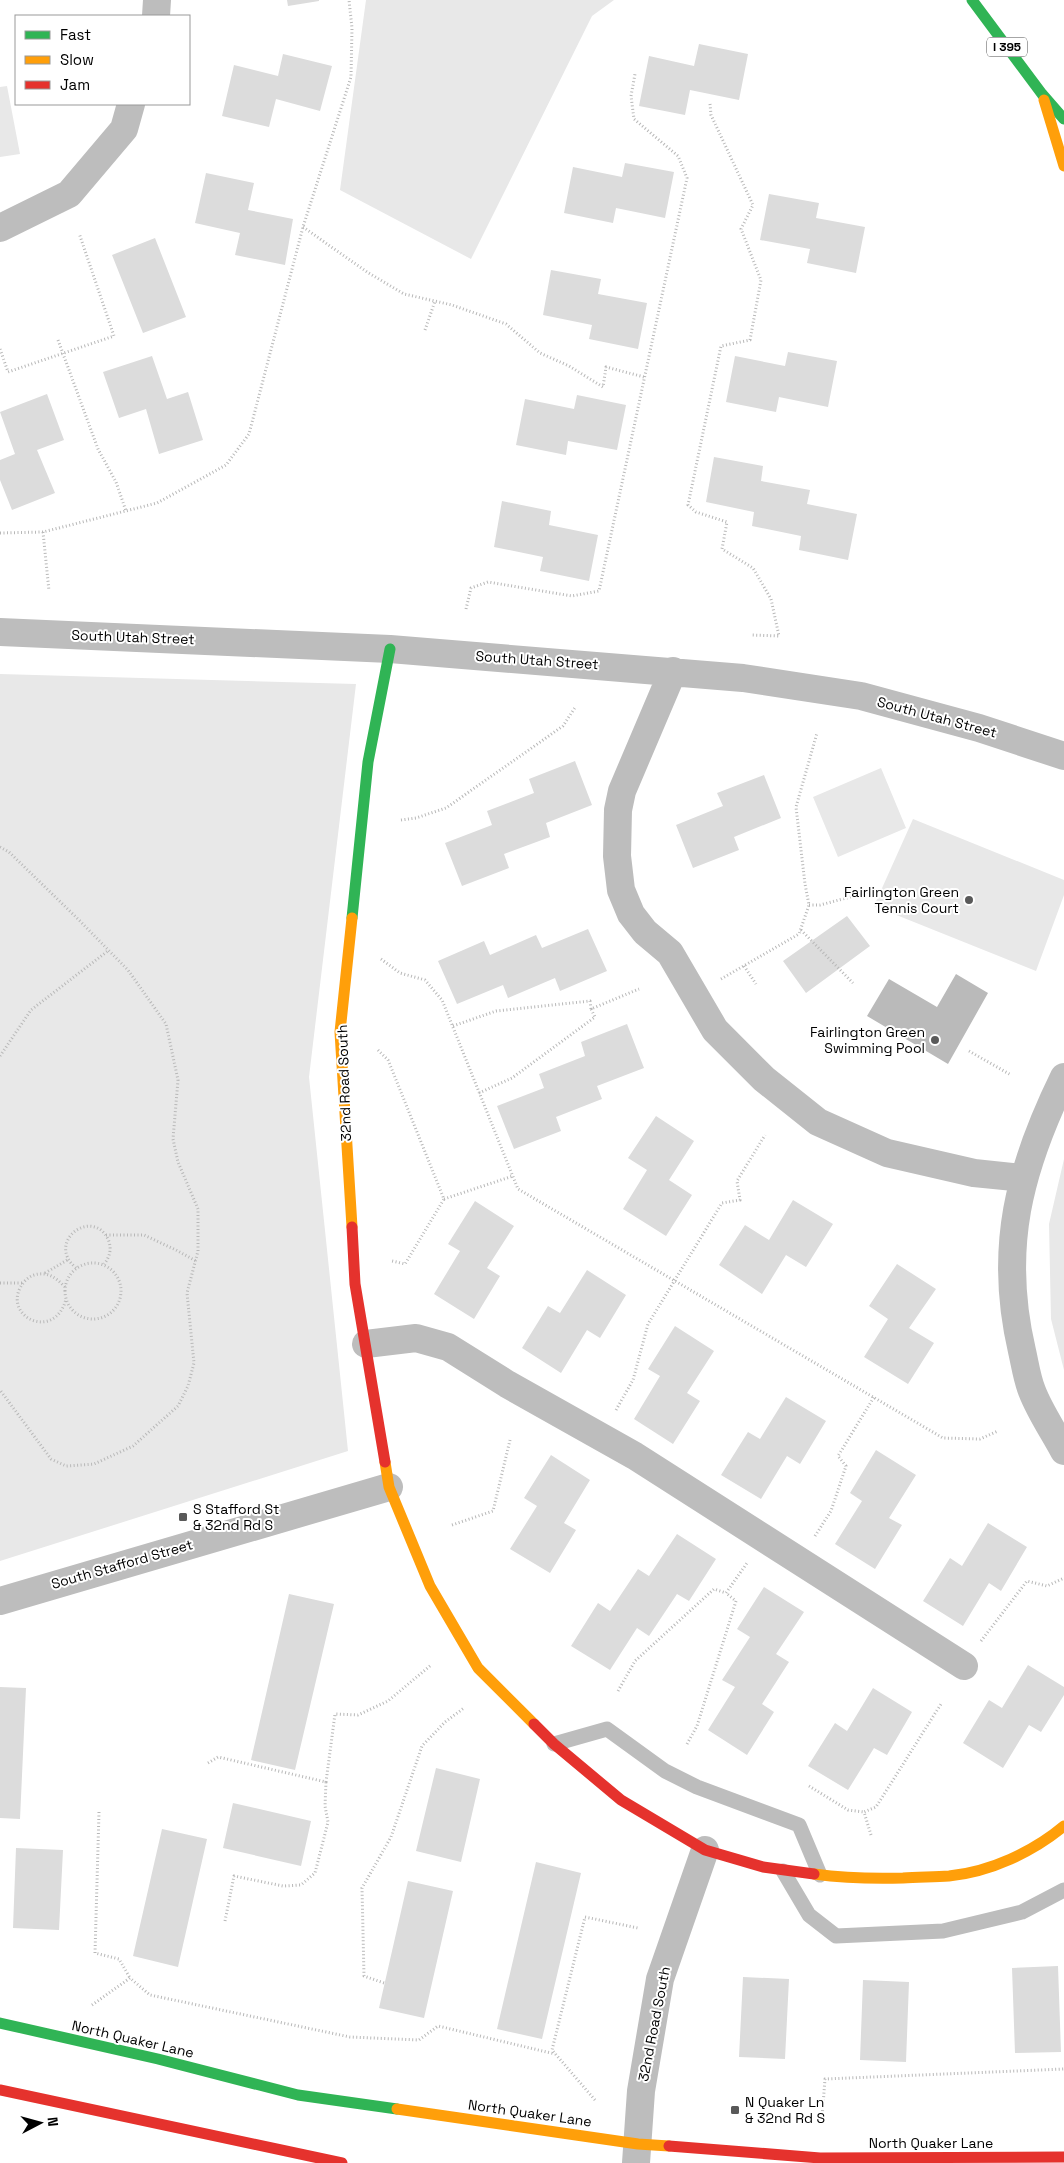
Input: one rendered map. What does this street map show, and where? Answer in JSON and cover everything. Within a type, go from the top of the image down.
[{"type":"main road","name":"I 395","points":[[972,0],[1042,94],[1064,120]]},
{"type":"main road","points":[[1042,94],[1064,166]]},
{"type":"main road","name":"32nd Road South","points":[[389,1487],[355,1284],[340,1032],[368,762],[390,649]]},
{"type":"main road","points":[[389,1487],[430,1586],[478,1668],[554,1744],[621,1800],[705,1850],[782,1871],[865,1879],[950,1876],[980,1870],[1011,1859],[1051,1837],[1064,1826]]},
{"type":"main road","name":"North Quaker Lane","points":[[0,2023],[158,2059],[298,2095],[637,2153],[820,2158],[1064,2157]]},
{"type":"main road","points":[[0,2090],[342,2163]]},
{"type":"street","points":[[156,15],[157,0]]},
{"type":"street","points":[[0,228],[69,194],[124,129],[131,105]]},
{"type":"street","name":"South Utah Street","points":[[0,632],[390,649],[743,678],[861,696],[979,728],[1064,756]]},
{"type":"street","points":[[674,671],[622,791],[618,810],[617,856],[621,890],[631,914],[645,932],[670,953],[715,1030],[764,1079],[818,1122],[887,1153],[974,1173],[1023,1178]]},
{"type":"street","points":[[1064,1076],[1049,1108],[1023,1178],[1015,1217],[1011,1274],[1018,1332],[1032,1392],[1064,1452]]},
{"type":"street","points":[[366,1344],[416,1338],[448,1347],[507,1384],[635,1456],[969,1657]]},
{"type":"street","name":"South Stafford Street","points":[[0,1601],[389,1487]]},
{"type":"street","name":"32nd Road South","points":[[637,2153],[641,2091],[660,1979],[705,1850]]},
{"type":"lane","points":[[554,1744],[607,1730],[665,1771],[706,1790],[798,1825],[820,1875]]},
{"type":"lane","points":[[782,1871],[809,1915],[836,1936],[943,1931],[1022,1912],[1064,1890]]},
{"type":"path","points":[[0,532],[43,532],[157,502],[226,465],[249,434],[303,227],[351,77],[352,28],[349,0]]},
{"type":"path","points":[[466,609],[472,588],[488,582],[572,596],[599,591],[688,178],[678,156],[634,120],[631,96],[635,74]]},
{"type":"path","points":[[710,104],[711,115],[754,205],[741,229],[761,280],[750,340],[721,346],[688,505],[696,512],[727,522],[722,549],[753,568],[771,599],[779,636],[751,635]]},
{"type":"path","points":[[303,227],[367,272],[404,294],[435,301],[506,324],[540,353],[569,366],[603,387],[606,367],[644,377]]},
{"type":"path","points":[[0,349],[8,372],[114,336],[79,233]]},
{"type":"path","points":[[424,330],[435,301]]},
{"type":"path","points":[[58,340],[98,449],[116,482],[126,510]]},
{"type":"path","points":[[43,532],[50,591]]},
{"type":"path","points":[[401,820],[416,818],[446,808],[563,726],[576,706]]},
{"type":"path","points":[[718,980],[799,934],[810,905],[805,884],[796,807],[817,733]]},
{"type":"path","points":[[0,847],[9,852],[128,970],[166,1024],[178,1080],[174,1112],[174,1139],[178,1162],[198,1209],[198,1251],[187,1293],[194,1363],[188,1386],[178,1406],[133,1446],[94,1464],[66,1466],[51,1459],[0,1390]]},
{"type":"path","points":[[810,905],[820,905],[877,890]]},
{"type":"path","points":[[801,929],[853,983]]},
{"type":"path","points":[[0,1056],[31,1010],[109,950]]},
{"type":"path","points":[[381,959],[400,973],[425,980],[442,1000],[518,1189],[944,1438],[980,1439],[998,1431]]},
{"type":"path","points":[[744,966],[756,984]]},
{"type":"path","points":[[591,1009],[639,989]]},
{"type":"path","points":[[453,1026],[496,1011],[590,1001],[594,1017],[512,1078],[479,1093]]},
{"type":"path","points":[[378,1050],[388,1060],[444,1199]]},
{"type":"path","points":[[969,1051],[1011,1075]]},
{"type":"path","points":[[612,1417],[633,1380],[648,1324],[722,1203],[740,1200],[737,1181],[765,1135]]},
{"type":"path","points":[[392,1261],[405,1264],[444,1199],[513,1176]]},
{"type":"path","points":[[76,1268],[66,1255],[66,1245],[68,1237],[76,1229],[86,1226],[97,1228],[106,1235],[110,1244],[110,1254],[104,1264]]},
{"type":"path","points":[[106,1235],[144,1235],[196,1261]]},
{"type":"path","points":[[44,1274],[69,1259]]},
{"type":"path","points":[[65,1288],[55,1278],[44,1274],[32,1275],[23,1283],[18,1292],[18,1302],[22,1312],[29,1319],[39,1322],[49,1322],[58,1316],[64,1308],[66,1299],[65,1288],[68,1277],[76,1268],[86,1263],[104,1264],[110,1267],[118,1275],[122,1287],[122,1297],[118,1306],[110,1314],[102,1318],[81,1317],[72,1309],[66,1299]]},
{"type":"path","points":[[0,1283],[23,1283]]},
{"type":"path","points":[[813,1539],[831,1510],[846,1466],[838,1456],[874,1397]]},
{"type":"path","points":[[452,1525],[493,1511],[510,1440]]},
{"type":"path","points":[[726,1593],[747,1562]]},
{"type":"path","points":[[969,1657],[1027,1581],[1047,1586],[1064,1578]]},
{"type":"path","points":[[618,1690],[635,1661],[714,1589],[726,1593],[736,1601],[697,1726],[687,1744]]},
{"type":"path","points":[[225,1921],[234,1876],[283,1886],[301,1885],[316,1873],[328,1822],[325,1806],[326,1782],[335,1714],[358,1715],[388,1701],[431,1665]]},
{"type":"path","points":[[809,1786],[848,1810],[864,1812],[876,1807],[941,1704]]},
{"type":"path","points":[[384,1983],[364,1976],[362,1888],[391,1837],[422,1746],[444,1722],[464,1708]]},
{"type":"path","points":[[208,1763],[218,1757],[326,1782]]},
{"type":"path","points":[[99,1812],[95,1953],[119,1959],[130,1978],[150,1995],[350,2037],[419,2040],[438,2026],[555,2054]]},
{"type":"path","points":[[864,1812],[871,1835]]},
{"type":"path","points":[[595,2100],[552,2050],[585,1917],[638,1928]]},
{"type":"path","points":[[92,2005],[130,1978]]},
{"type":"path","points":[[822,2118],[825,2079],[1064,2069]]},
{"type":"shaded area","points":[[366,0],[614,0],[592,16],[471,259],[340,190]]},
{"type":"shaded area","points":[[7,86],[20,154],[0,157],[0,87]]},
{"type":"shaded area","points":[[0,674],[356,684],[309,1077],[348,1451],[0,1561]]},
{"type":"shaded area","points":[[881,768],[906,828],[838,857],[813,797]]},
{"type":"shaded area","name":"Fairlington Green Tennis Court","points":[[913,819],[1064,880],[1064,895],[1036,971],[874,906]]},
{"type":"shaded area","name":"Fairlington Green Swimming Pool","points":[[956,974],[988,993],[948,1064],[867,1016],[889,979],[937,1007]]},
{"type":"shaded area","points":[[1064,1159],[1064,1370],[1051,1319],[1049,1224]]},
{"type":"building","points":[[287,0],[319,0],[319,1],[288,6]]},
{"type":"building","points":[[699,44],[748,54],[739,100],[690,90],[685,115],[639,106],[649,56],[694,66]]},
{"type":"building","points":[[283,54],[332,66],[320,111],[276,99],[269,127],[222,116],[234,65],[278,76]]},
{"type":"building","points":[[625,163],[674,172],[665,218],[616,208],[613,223],[564,213],[573,167],[622,177]]},
{"type":"building","points":[[206,173],[254,183],[248,210],[293,219],[285,265],[235,255],[240,233],[195,223]]},
{"type":"building","points":[[769,194],[819,203],[816,218],[865,227],[856,273],[807,263],[810,249],[760,240]]},
{"type":"building","points":[[155,238],[186,317],[143,333],[112,255]]},
{"type":"building","points":[[551,270],[601,279],[598,294],[647,303],[638,349],[589,339],[592,325],[543,315]]},
{"type":"building","points":[[788,352],[837,361],[828,407],[779,397],[776,412],[726,402],[735,356],[785,366]]},
{"type":"building","points":[[152,356],[167,399],[188,392],[203,440],[159,454],[146,409],[119,418],[103,372]]},
{"type":"building","points":[[47,394],[64,440],[37,450],[55,493],[12,510],[0,480],[0,460],[15,454],[0,412]]},
{"type":"building","points":[[577,395],[626,405],[617,450],[568,441],[566,455],[516,445],[525,399],[574,409]]},
{"type":"building","points":[[714,457],[763,466],[761,481],[810,490],[807,504],[857,514],[848,560],[799,550],[801,536],[752,526],[754,512],[706,502]]},
{"type":"building","points":[[502,501],[551,511],[549,525],[598,535],[589,581],[540,571],[543,557],[494,547]]},
{"type":"building","points":[[575,761],[592,805],[546,823],[550,837],[504,854],[509,868],[462,886],[445,843],[492,825],[487,811],[534,793],[529,779]]},
{"type":"building","points":[[764,775],[781,818],[734,837],[739,850],[693,868],[676,825],[723,806],[717,793]]},
{"type":"building","points":[[847,916],[870,946],[806,993],[783,961]]},
{"type":"building","points":[[588,929],[607,971],[560,991],[555,978],[508,998],[503,985],[457,1004],[438,961],[484,941],[490,955],[536,935],[542,948]]},
{"type":"building","points":[[627,1024],[644,1068],[597,1086],[602,1099],[556,1117],[561,1131],[514,1149],[497,1106],[544,1088],[539,1074],[585,1056],[581,1042]]},
{"type":"building","points":[[656,1116],[694,1141],[669,1180],[692,1195],[666,1236],[623,1209],[647,1170],[628,1158]]},
{"type":"building","points":[[793,1200],[833,1224],[806,1267],[786,1255],[762,1294],[719,1265],[745,1225],[769,1240]]},
{"type":"building","points":[[475,1201],[514,1226],[487,1268],[500,1276],[474,1319],[434,1294],[460,1251],[448,1244]]},
{"type":"building","points":[[897,1264],[936,1289],[909,1328],[934,1343],[908,1384],[864,1357],[888,1319],[869,1306]]},
{"type":"building","points":[[587,1270],[626,1295],[600,1338],[587,1330],[561,1373],[522,1348],[548,1306],[560,1313]]},
{"type":"building","points":[[675,1326],[714,1351],[687,1393],[700,1401],[673,1444],[634,1419],[660,1376],[648,1369]]},
{"type":"building","points":[[786,1397],[826,1421],[800,1464],[787,1456],[761,1499],[721,1475],[748,1432],[760,1439]]},
{"type":"building","points":[[876,1450],[916,1475],[889,1518],[902,1525],[875,1569],[835,1544],[862,1501],[850,1493]]},
{"type":"building","points":[[551,1455],[590,1480],[564,1523],[576,1530],[550,1573],[510,1549],[537,1506],[524,1498]]},
{"type":"building","points":[[988,1523],[1027,1547],[1001,1591],[989,1583],[963,1626],[923,1601],[950,1558],[962,1566]]},
{"type":"building","points":[[677,1534],[716,1559],[689,1601],[677,1594],[649,1636],[637,1628],[610,1670],[571,1646],[598,1603],[610,1611],[638,1569],[649,1576]]},
{"type":"building","points":[[764,1587],[804,1612],[776,1654],[789,1662],[762,1704],[774,1712],[747,1755],[708,1730],[735,1687],[722,1680],[750,1637],[737,1629]]},
{"type":"building","points":[[289,1594],[334,1604],[295,1770],[251,1760]]},
{"type":"building","points":[[1028,1665],[1064,1687],[1064,1695],[1041,1732],[1029,1725],[1003,1768],[963,1743],[989,1700],[1002,1708]]},
{"type":"building","points":[[0,1687],[26,1688],[20,1819],[0,1818]]},
{"type":"building","points":[[873,1688],[912,1712],[887,1755],[874,1748],[848,1790],[808,1766],[835,1723],[847,1731]]},
{"type":"building","points":[[436,1768],[480,1779],[461,1862],[416,1851]]},
{"type":"building","points":[[233,1803],[311,1821],[301,1866],[223,1848]]},
{"type":"building","points":[[162,1829],[207,1839],[178,1967],[133,1956]]},
{"type":"building","points":[[16,1848],[63,1850],[59,1930],[13,1928]]},
{"type":"building","points":[[536,1862],[581,1873],[542,2039],[497,2029]]},
{"type":"building","points":[[408,1881],[453,1891],[424,2018],[379,2008]]},
{"type":"building","points":[[1058,1966],[1061,2052],[1015,2053],[1012,1968]]},
{"type":"building","points":[[743,1977],[789,1979],[785,2059],[739,2057]]},
{"type":"building","points":[[863,1980],[909,1982],[906,2062],[860,2060]]},
{"type":"traffic: fast","points":[[972,0],[1042,94],[1064,119]]},
{"type":"traffic: fast","points":[[352,918],[368,762],[390,649]]},
{"type":"traffic: fast","points":[[0,2023],[158,2059],[298,2095],[397,2109]]},
{"type":"traffic: slow","points":[[1044,100],[1064,166]]},
{"type":"traffic: slow","points":[[352,918],[340,1032],[352,1227]]},
{"type":"traffic: slow","points":[[385,1462],[389,1487],[430,1586],[478,1668],[534,1724]]},
{"type":"traffic: slow","points":[[814,1874],[881,1878],[964,1874],[995,1865],[1025,1852],[1064,1826]]},
{"type":"traffic: slow","points":[[397,2109],[638,2144],[669,2146]]},
{"type":"traffic: jam","points":[[352,1227],[355,1284],[385,1462]]},
{"type":"traffic: jam","points":[[534,1724],[554,1744],[621,1800],[705,1850],[763,1867],[814,1874]]},
{"type":"traffic: jam","points":[[0,2090],[342,2163]]},
{"type":"traffic: jam","points":[[669,2146],[820,2158],[1064,2157]]},
{"type":"place","name":"Fairlington Green Tennis Court","points":[[969,900]]},
{"type":"place","name":"Fairlington Green Swimming Pool","points":[[935,1040]]},
{"type":"place","name":"S Stafford St & 32nd Rd S","points":[[183,1517]]},
{"type":"place","name":"N Quaker Ln & 32nd Rd S","points":[[735,2110]]}]
